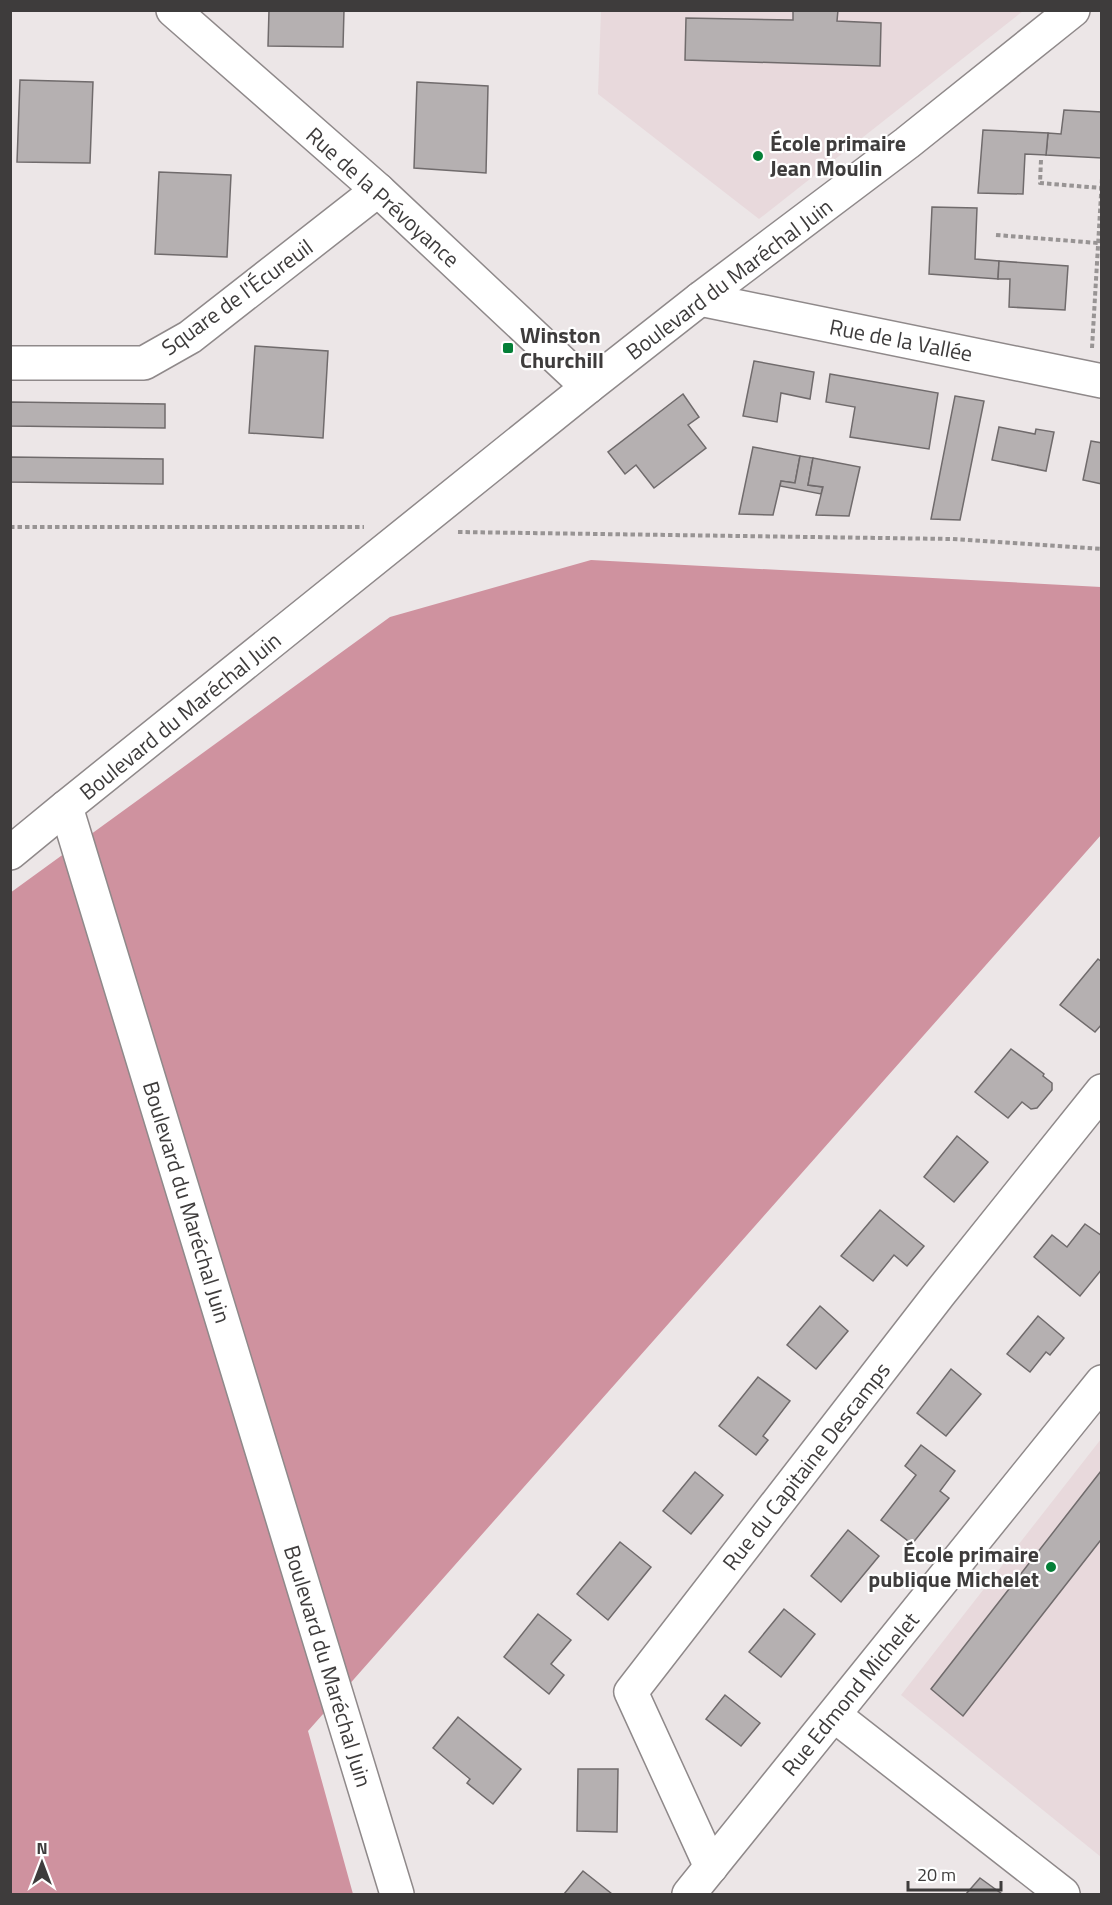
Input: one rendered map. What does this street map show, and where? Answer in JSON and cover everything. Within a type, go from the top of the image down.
[{"type":"street","name":"Rue de la Prévoyance","points":[[174,10],[378,190],[588,387]]},
{"type":"street","name":"Boulevard du Maréchal Juin","points":[[398,1894],[66,807],[588,387],[700,299],[907,143],[1073,10]]},
{"type":"street","name":"Square de l'Écureuil","points":[[10,363],[144,363],[190,337],[378,190]]},
{"type":"street","name":"Rue de la Vallée","points":[[700,299],[1096,379]]},
{"type":"street","points":[[10,853],[66,807]]},
{"type":"street","name":"Rue du Capitaine Descamps","points":[[711,1867],[631,1692],[940,1293],[1101,1091]]},
{"type":"street","name":"Rue Edmond Michelet","points":[[689,1894],[1101,1382]]},
{"type":"street","points":[[834,1715],[1063,1894]]},
{"type":"path","points":[[1041,160],[1040,183],[1101,188]]},
{"type":"path","points":[[1096,379],[1101,178]]},
{"type":"path","points":[[996,236],[1099,240]]},
{"type":"path","points":[[10,527],[415,526],[468,534],[952,539],[1101,549]]},
{"type":"shaded area","name":"École primaire Jean Moulin","points":[[601,11],[1023,11],[759,219],[598,94]]},
{"type":"shaded area","points":[[591,560],[1101,587],[1101,835],[308,1731],[353,1894],[11,1894],[10,893],[390,617]]},
{"type":"shaded area","name":"École primaire publique Michelet","points":[[1101,1439],[1101,1857],[901,1695]]},
{"type":"building","points":[[269,10],[344,10],[343,47],[268,46]]},
{"type":"building","points":[[793,10],[838,10],[837,21],[881,23],[880,66],[685,60],[686,18],[793,20]]},
{"type":"building","points":[[20,80],[93,82],[90,163],[17,162]]},
{"type":"building","points":[[417,82],[488,86],[486,173],[414,168]]},
{"type":"building","points":[[1064,110],[1102,112],[1102,158],[1046,155],[1048,133],[1061,134]]},
{"type":"building","points":[[983,130],[1048,133],[1046,155],[1025,154],[1023,194],[978,193]]},
{"type":"building","points":[[159,172],[231,175],[227,257],[155,254]]},
{"type":"building","points":[[932,207],[977,208],[975,259],[999,261],[998,279],[929,274]]},
{"type":"building","points":[[999,261],[1068,266],[1065,310],[1009,307],[1010,279],[998,279]]},
{"type":"building","points":[[255,346],[328,351],[323,438],[249,433]]},
{"type":"building","points":[[754,361],[814,372],[810,399],[781,393],[777,422],[743,416]]},
{"type":"building","points":[[830,374],[938,393],[929,449],[850,437],[855,407],[826,402]]},
{"type":"building","points":[[683,394],[699,417],[688,425],[706,448],[654,488],[636,465],[625,474],[608,452]]},
{"type":"building","points":[[955,396],[984,401],[960,520],[931,519]]},
{"type":"building","points":[[10,402],[165,404],[165,428],[10,426]]},
{"type":"building","points":[[999,427],[1035,434],[1036,429],[1054,432],[1046,471],[992,460]]},
{"type":"building","points":[[1091,441],[1102,443],[1102,484],[1083,480]]},
{"type":"building","points":[[753,447],[800,456],[795,483],[781,481],[773,515],[739,514]]},
{"type":"building","points":[[800,456],[813,458],[808,485],[823,487],[821,494],[780,486],[781,481],[795,483]]},
{"type":"building","points":[[10,457],[163,459],[163,484],[10,482]]},
{"type":"building","points":[[813,458],[860,467],[849,516],[816,515],[823,487],[808,485]]},
{"type":"building","points":[[1098,959],[1102,962],[1102,1024],[1095,1032],[1060,1005]]},
{"type":"building","points":[[1011,1049],[1044,1074],[1043,1076],[1052,1083],[1052,1090],[1037,1108],[1031,1109],[1022,1102],[1008,1118],[975,1092]]},
{"type":"building","points":[[957,1136],[988,1162],[954,1202],[924,1177]]},
{"type":"building","points":[[880,1210],[924,1246],[907,1266],[894,1255],[873,1281],[841,1256]]},
{"type":"building","points":[[1085,1224],[1102,1236],[1102,1269],[1080,1296],[1034,1257],[1052,1235],[1067,1247]]},
{"type":"building","points":[[820,1306],[848,1331],[816,1369],[787,1345]]},
{"type":"building","points":[[1038,1316],[1064,1338],[1050,1355],[1046,1352],[1030,1372],[1007,1354]]},
{"type":"building","points":[[951,1369],[981,1394],[946,1436],[917,1413]]},
{"type":"building","points":[[758,1377],[790,1401],[763,1436],[768,1440],[756,1455],[719,1426]]},
{"type":"building","points":[[921,1445],[955,1471],[940,1491],[949,1498],[912,1544],[881,1520],[916,1475],[905,1466]]},
{"type":"building","points":[[1101,1471],[1102,1542],[1100,1541],[963,1716],[931,1689]]},
{"type":"building","points":[[695,1472],[723,1495],[691,1534],[663,1511]]},
{"type":"building","points":[[848,1530],[879,1556],[841,1602],[811,1576]]},
{"type":"building","points":[[620,1542],[651,1567],[608,1620],[577,1594]]},
{"type":"building","points":[[784,1609],[815,1634],[781,1677],[749,1652]]},
{"type":"building","points":[[538,1614],[571,1640],[551,1664],[564,1675],[549,1694],[504,1657]]},
{"type":"building","points":[[725,1695],[760,1723],[741,1746],[706,1719]]},
{"type":"building","points":[[458,1717],[521,1769],[493,1804],[467,1783],[470,1779],[433,1748]]},
{"type":"building","points":[[578,1769],[618,1769],[617,1832],[577,1831]]},
{"type":"building","points":[[583,1871],[612,1894],[564,1894]]},
{"type":"building","points":[[980,1878],[1002,1894],[966,1894]]},
{"type":"place","name":"École primaire Jean Moulin","points":[[758,156]]},
{"type":"place","name":"Winston Churchill","points":[[508,348]]},
{"type":"place","name":"École primaire publique Michelet","points":[[1051,1567]]}]
